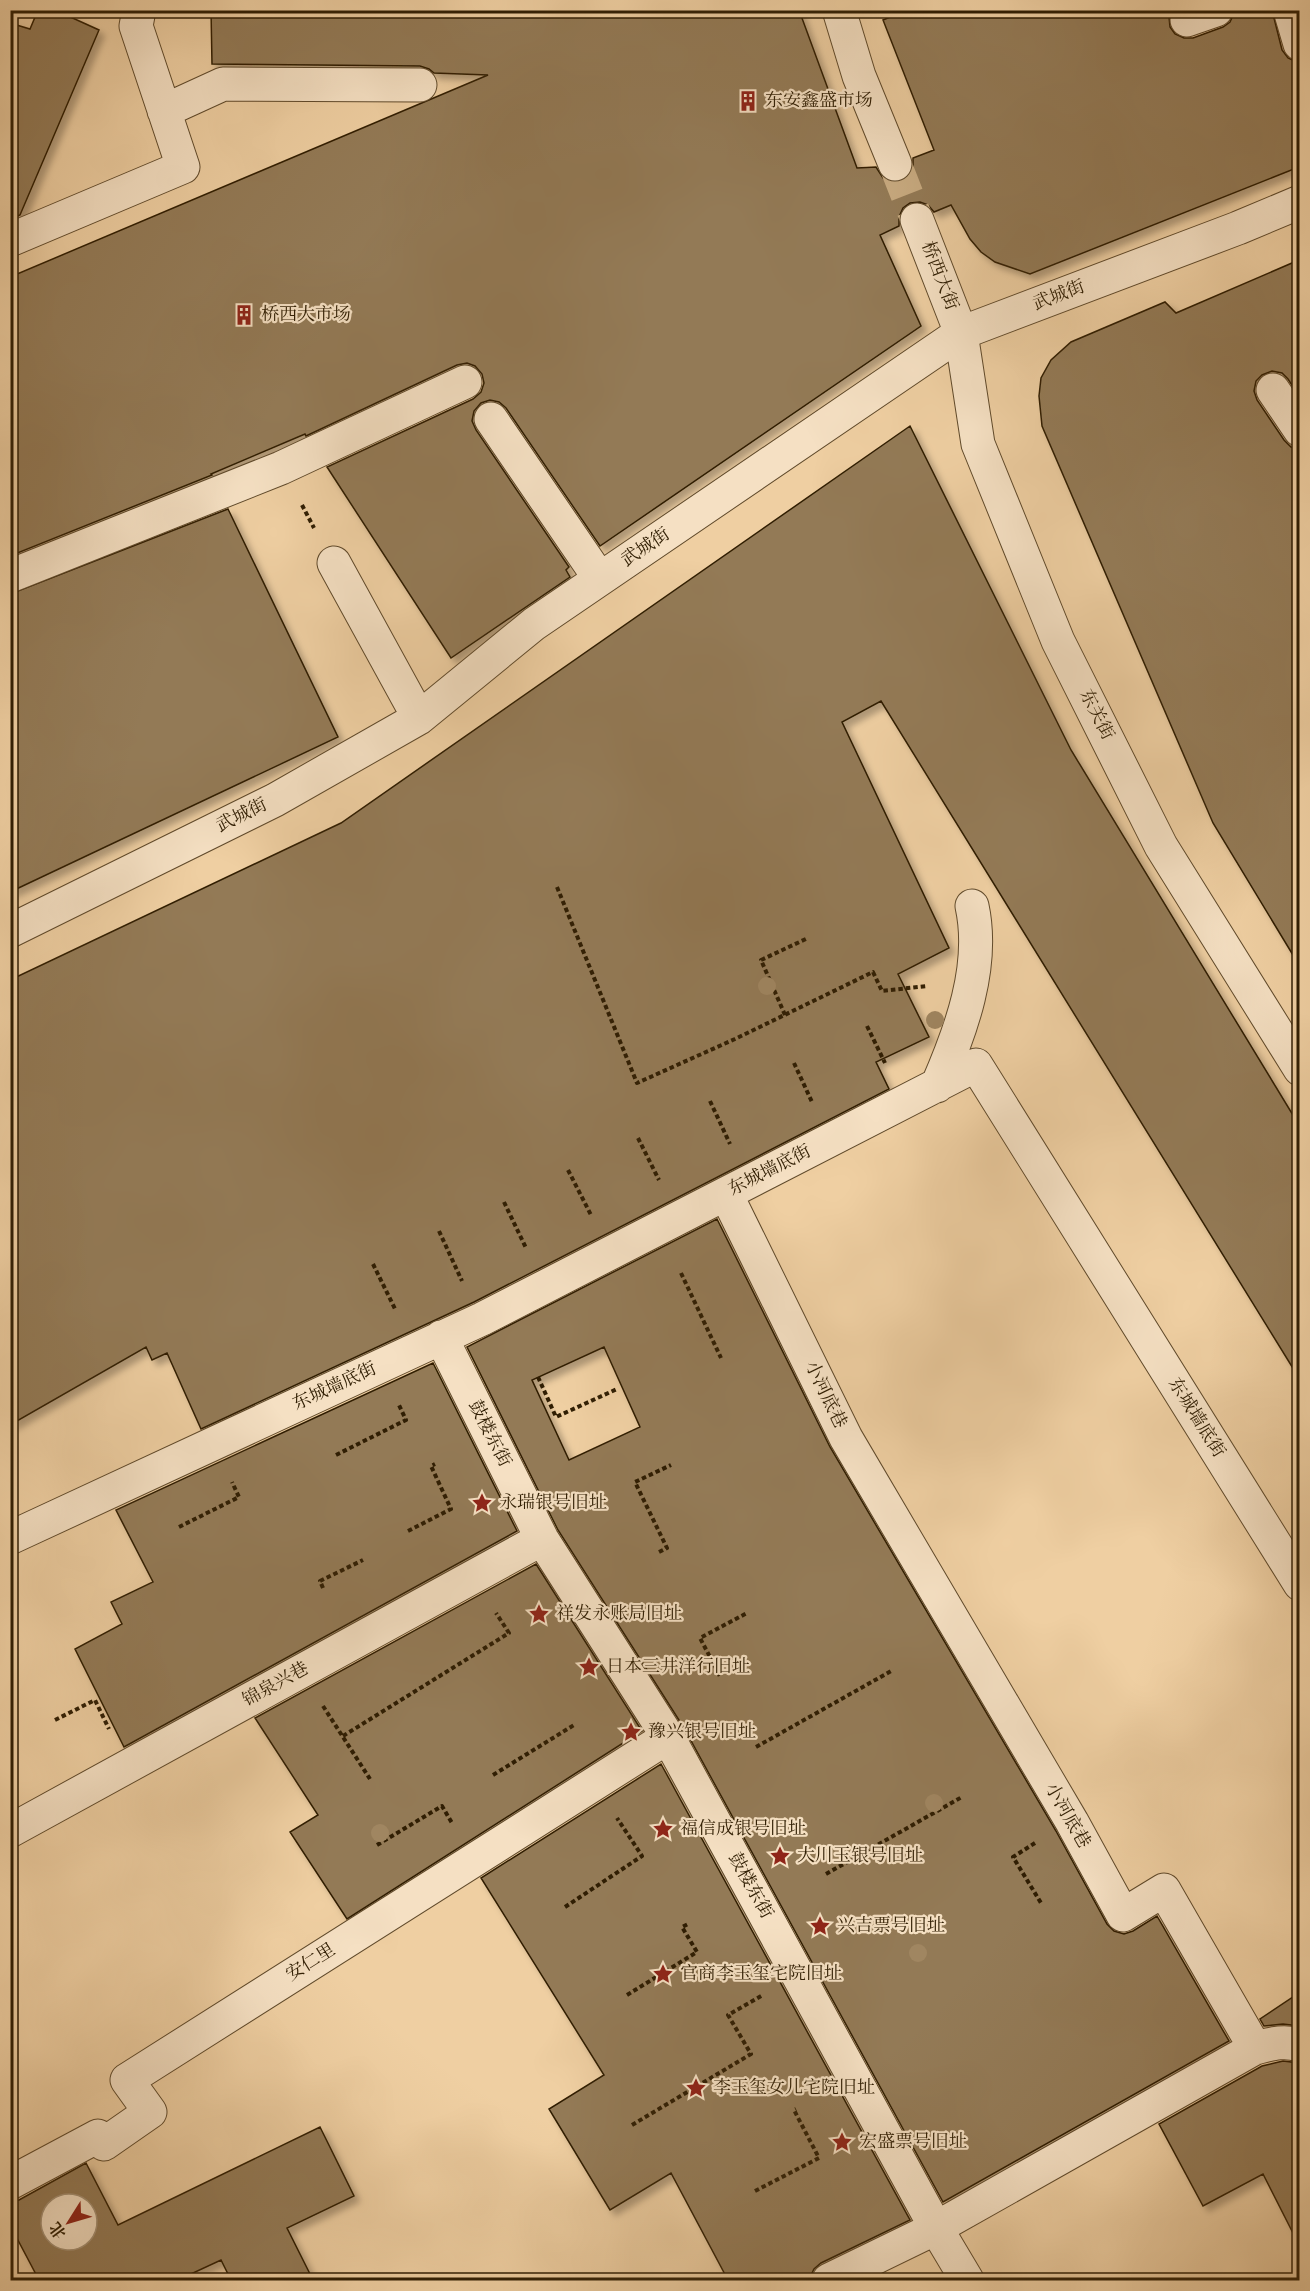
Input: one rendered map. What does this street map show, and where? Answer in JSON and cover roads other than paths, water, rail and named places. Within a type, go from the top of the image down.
[{"type":"street","points":[[10,240],[183,167],[136,26],[139,10]]},
{"type":"street","points":[[839,10],[859,76],[895,164]]},
{"type":"street","points":[[1290,10],[1299,44]]},
{"type":"street","points":[[164,111],[223,84],[420,85]]},
{"type":"street","name":"武城街","points":[[10,931],[275,800],[419,718],[534,624],[961,333],[1238,228],[1299,202]]},
{"type":"street","name":"桥西大街","points":[[917,220],[961,333]]},
{"type":"street","name":"东关街","points":[[961,333],[978,444],[1058,641],[1161,846],[1299,1069]]},
{"type":"street","points":[[10,576],[281,468],[465,382]]},
{"type":"street","points":[[1273,390],[1299,430]]},
{"type":"street","points":[[491,419],[600,579]]},
{"type":"street","points":[[334,563],[419,718]]},
{"type":"street","points":[[936,1086],[961,1024],[971,980],[976,949],[972,906]]},
{"type":"street","name":"东城墙底街","points":[[10,1538],[482,1319],[976,1065],[1299,1584]]},
{"type":"street","name":"小河底巷","points":[[726,1194],[846,1438],[1072,1822],[1123,1914],[1164,1890],[1255,2048]]},
{"type":"street","name":"鼓楼东街","points":[[428,1344],[542,1539],[668,1737],[936,2228],[967,2280]]},
{"type":"street","name":"锦泉兴巷","points":[[10,1831],[542,1539]]},
{"type":"street","name":"安仁里","points":[[10,2183],[98,2136],[104,2144],[150,2112],[127,2080],[668,1737]]},
{"type":"street","points":[[829,2280],[936,2228],[1255,2048],[1277,2042],[1299,2045]]},
{"type":"tunnel","points":[[895,164],[917,220]]},
{"type":"place","name":"东安鑫盛市场","points":[[748,101]]},
{"type":"place","name":"桥西大市场","points":[[244,315]]},
{"type":"place","name":"永瑞银号旧址","points":[[482,1503]]},
{"type":"place","name":"祥发永账局旧址","points":[[539,1614]]},
{"type":"place","name":"日本三井洋行旧址","points":[[589,1667]]},
{"type":"place","name":"豫兴银号旧址","points":[[631,1732]]},
{"type":"place","name":"福信成银号旧址","points":[[663,1829]]},
{"type":"place","name":"大川玉银号旧址","points":[[780,1856]]},
{"type":"place","name":"兴吉票号旧址","points":[[820,1926]]},
{"type":"place","name":"官商李玉玺宅院旧址","points":[[663,1974]]},
{"type":"place","name":"李玉玺女儿宅院旧址","points":[[696,2088]]},
{"type":"place","name":"宏盛票号旧址","points":[[842,2142]]}]
